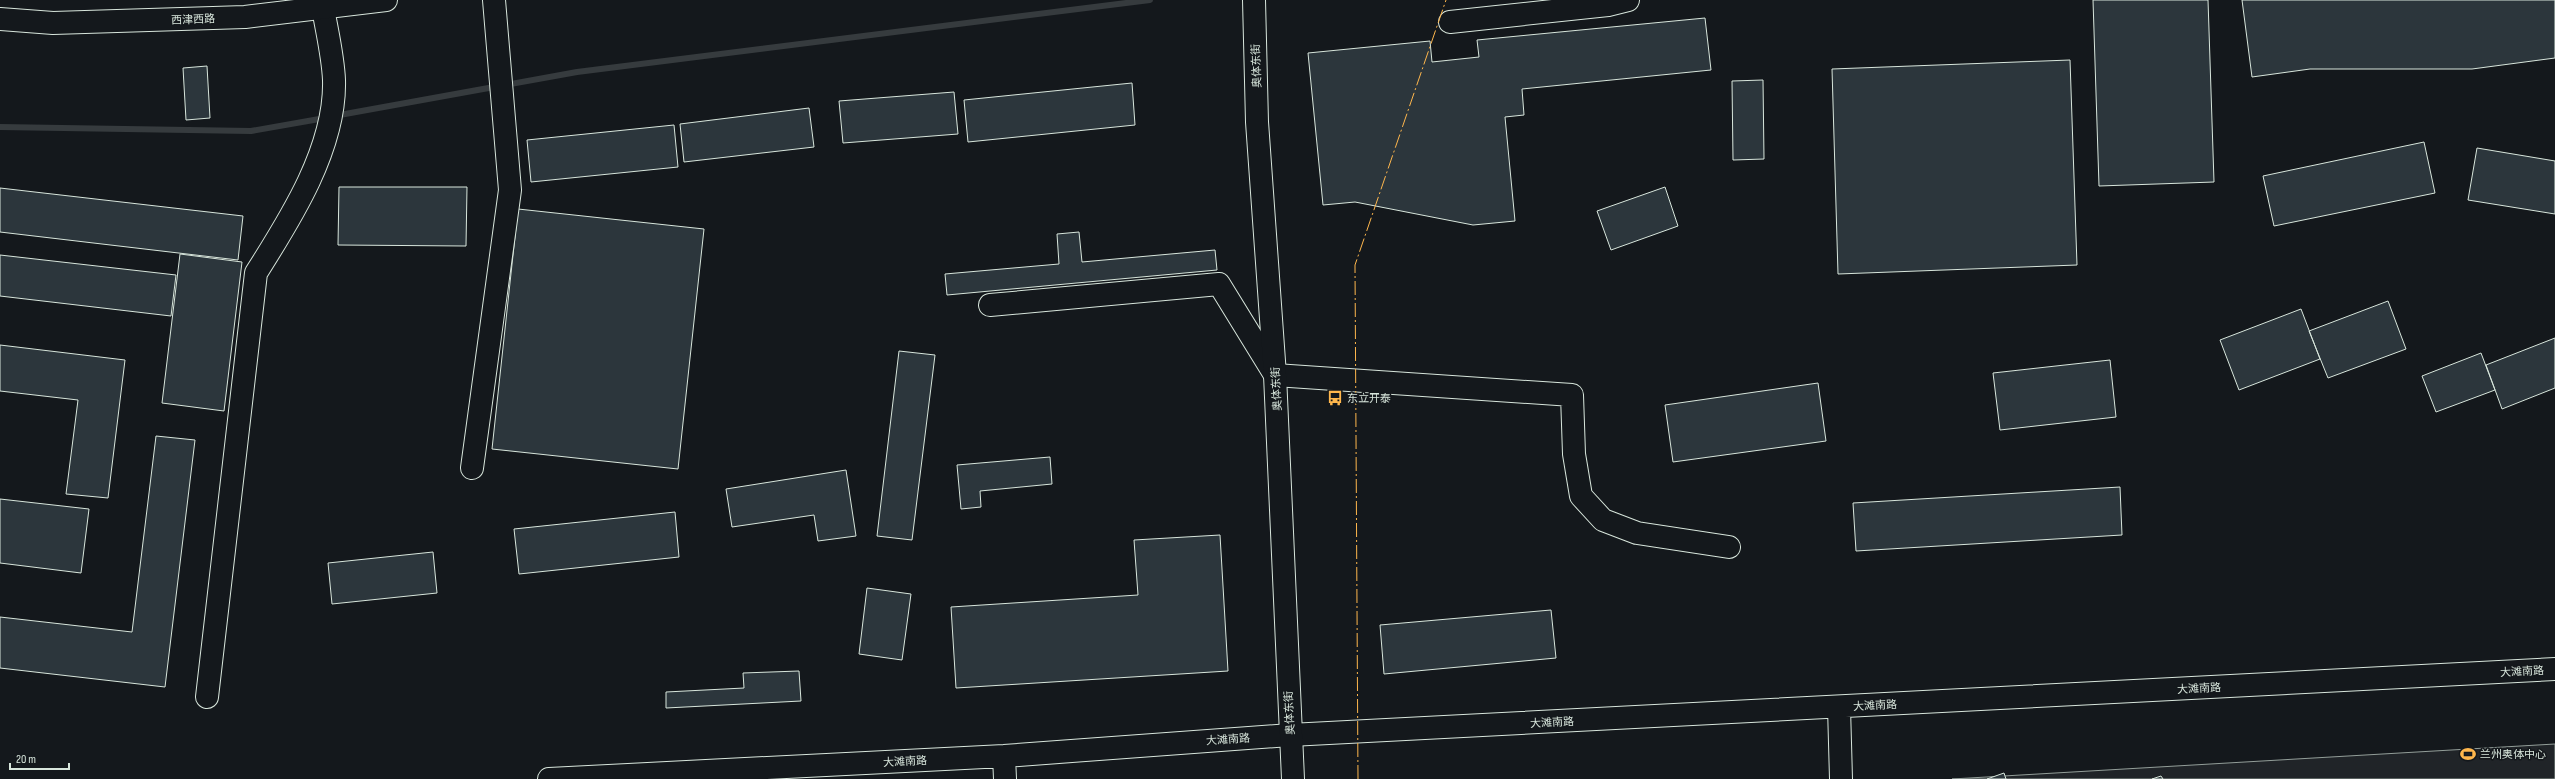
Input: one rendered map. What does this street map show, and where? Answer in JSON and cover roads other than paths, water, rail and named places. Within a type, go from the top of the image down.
[{"type":"street","name":"西津西路","points":[[0,19],[53,23],[245,18],[386,0]]},
{"type":"street","points":[[472,468],[510,190],[494,0]]},
{"type":"street","name":"奥体东街","points":[[1254,0],[1257,122],[1275,375],[1293,779]]},
{"type":"street","points":[[1450,22],[1608,6],[1628,0]]},
{"type":"street","points":[[207,697],[256,273],[286,226],[328,137],[334,81],[323,8]]},
{"type":"street","points":[[990,305],[1219,284],[1275,375],[1572,395],[1574,454],[1581,496],[1603,520],[1637,533],[1729,546]]},
{"type":"street","name":"大滩南路","points":[[548,779],[1004,756],[1290,735],[2555,670]]},
{"type":"street","points":[[1839,707],[1841,779]]},
{"type":"street","points":[[1004,756],[1005,779]]},
{"type":"waterway","points":[[334,116],[577,72],[1150,0]]},
{"type":"waterway","points":[[0,127],[251,131],[325,118]]},
{"type":"place","name":"东立开泰","points":[[1335,398]]},
{"type":"place","name":"兰州奥体中心","points":[[2468,754]]}]
